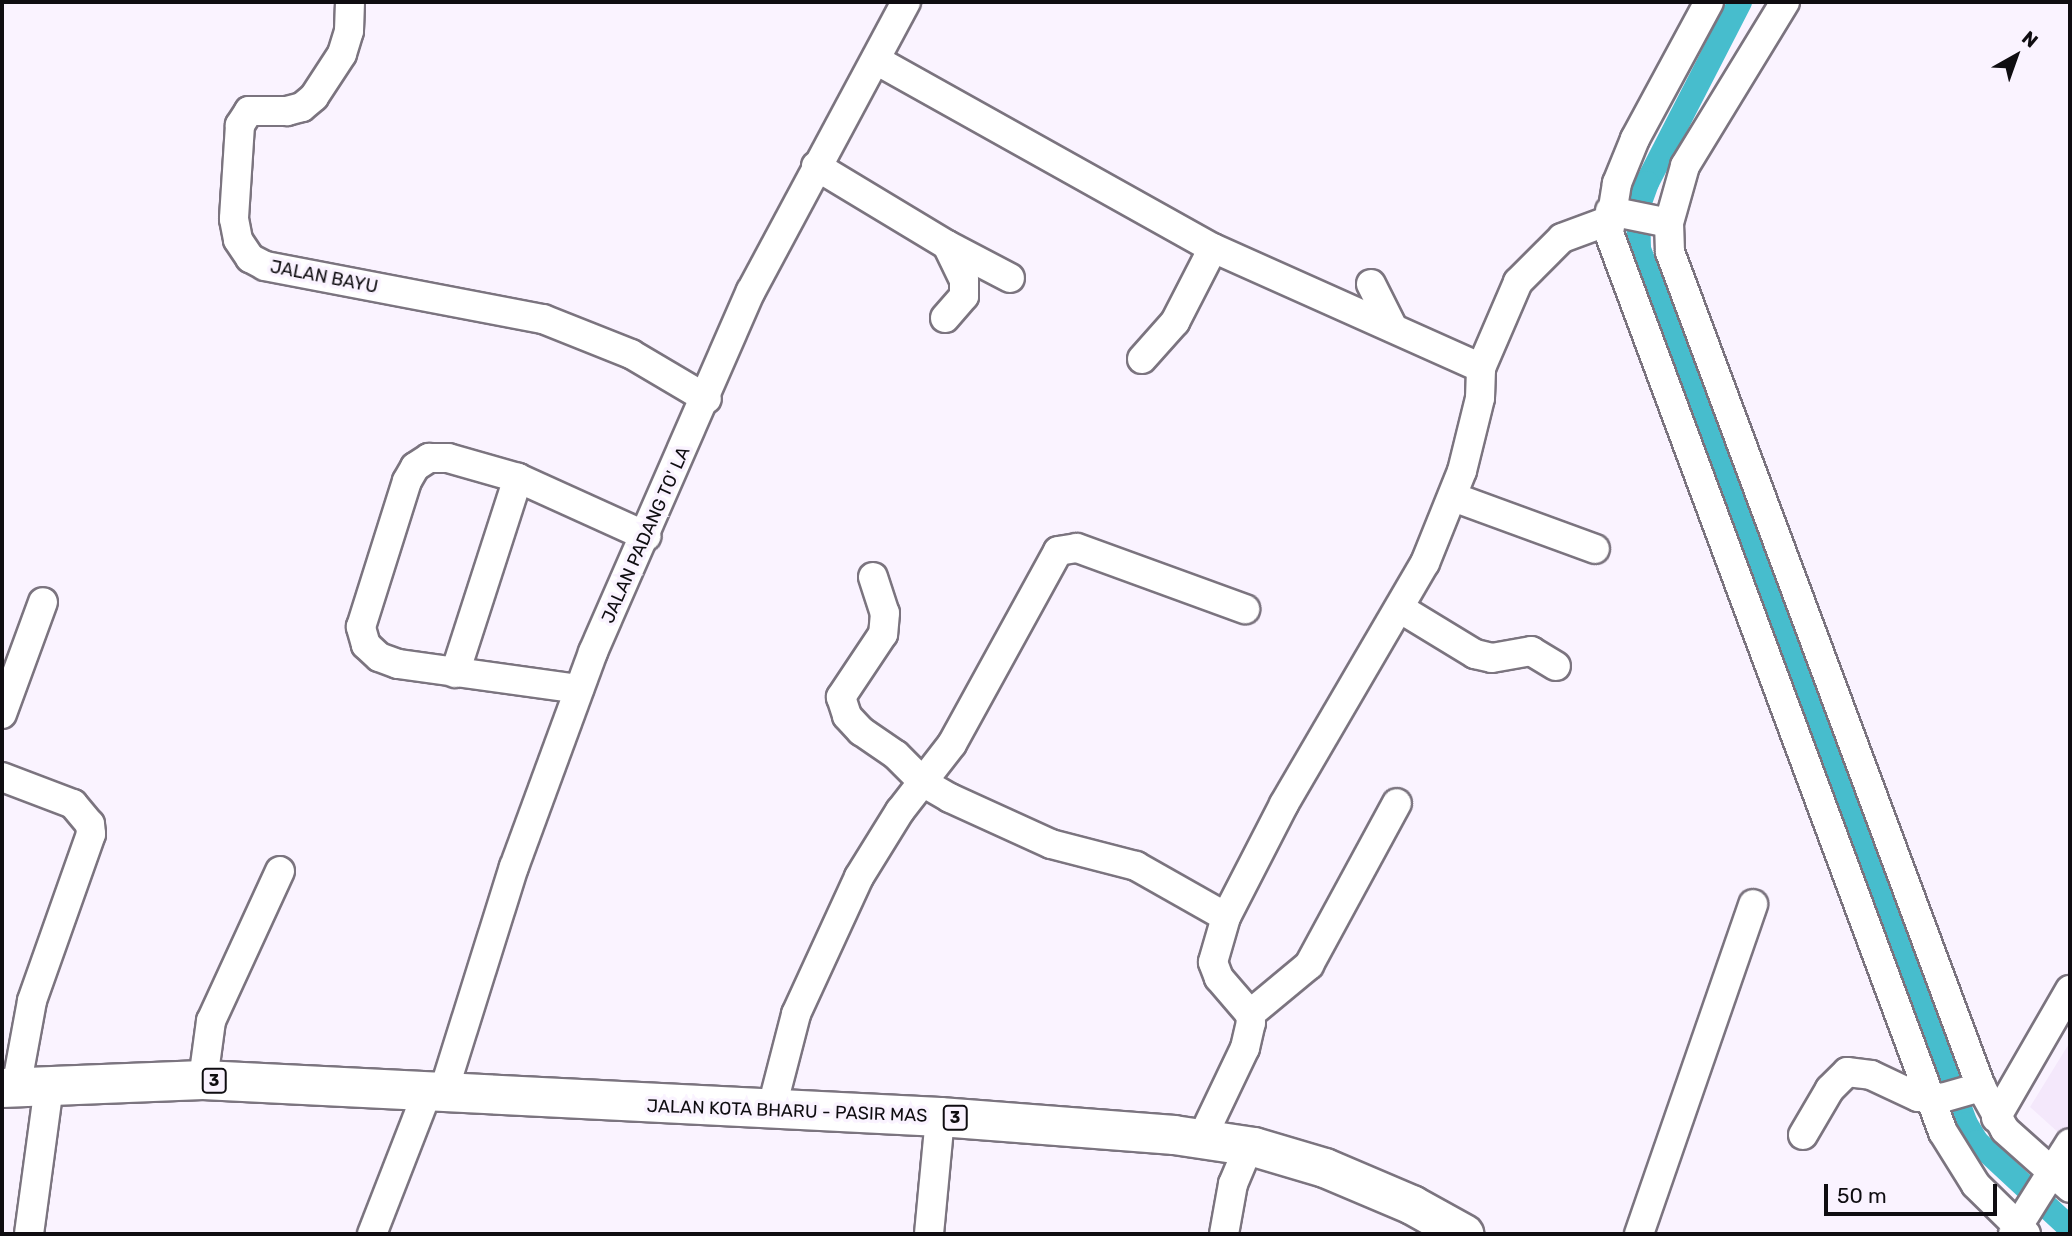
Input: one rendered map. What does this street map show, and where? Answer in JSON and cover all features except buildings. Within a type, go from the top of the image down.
[{"type":"highway","name":"3","points":[[22,1087],[203,1080],[435,1093]]},
{"type":"highway","name":"JALAN KOTA BHARU - PASIR MAS","points":[[435,1093],[940,1117],[1202,1138],[1249,1146],[1325,1168],[1412,1205],[1464,1234]]},
{"type":"street","name":"JALAN BAYU","points":[[350,2],[349,31],[342,54],[314,97],[302,107],[287,111],[249,111],[240,125],[234,219],[238,240],[250,258],[265,266],[553,323],[631,354],[707,399]]},
{"type":"street","name":"JALAN PADANG TO' LA","points":[[372,1234],[435,1093],[579,689],[707,399],[751,291],[906,2]]},
{"type":"street","points":[[1709,2],[1635,139],[1612,215],[1640,325],[1962,1166],[1993,1205],[2019,1229],[2058,1181],[2070,1143]]},
{"type":"street","points":[[1784,2],[1685,166],[1665,222],[1677,278],[1976,1089],[1996,1118],[2058,1181]]},
{"type":"street","points":[[876,60],[1213,248],[1480,368]]},
{"type":"street","points":[[816,166],[947,246],[1010,278]]},
{"type":"street","points":[[1250,1014],[1219,978],[1213,962],[1226,917],[1284,804],[1401,609],[1453,497],[1475,421],[1480,368],[1518,282],[1538,257],[1562,239],[1612,215],[1665,222]]},
{"type":"street","points":[[945,318],[964,296],[964,280],[947,246]]},
{"type":"street","points":[[1142,359],[1175,322],[1213,248]]},
{"type":"street","points":[[1371,284],[1393,328]]},
{"type":"street","points":[[579,689],[455,673],[379,657],[366,645],[360,627],[407,481],[415,467],[429,458],[448,458],[518,478],[646,536]]},
{"type":"street","points":[[455,673],[518,478]]},
{"type":"street","points":[[1453,497],[1595,549]]},
{"type":"street","points":[[771,1111],[796,1014],[827,943],[881,838],[952,744],[1058,551],[1077,548],[1245,609]]},
{"type":"street","points":[[873,577],[885,614],[883,634],[843,688],[843,706],[861,731],[896,755],[924,783],[1052,844],[1136,866],[1206,902],[1226,917]]},
{"type":"street","points":[[2,714],[43,602]]},
{"type":"street","points":[[1401,609],[1475,654],[1492,657],[1531,651],[1556,666]]},
{"type":"street","points":[[2,777],[73,804],[90,824],[91,834],[32,1001],[22,1087],[29,1234]]},
{"type":"street","points":[[1202,1138],[1245,1048],[1250,1014],[1309,965],[1397,803]]},
{"type":"street","points":[[203,1080],[211,1021],[279,871]]},
{"type":"street","points":[[1639,1234],[1753,904]]},
{"type":"street","points":[[1996,1118],[2070,990]]},
{"type":"street","points":[[1803,1135],[1830,1089],[1847,1072],[1871,1075],[1902,1092],[1936,1098],[1976,1089]]},
{"type":"street","points":[[929,1234],[940,1117]]},
{"type":"street","points":[[1224,1234],[1233,1184],[1249,1146]]},
{"type":"shaded area","points":[[2070,1042],[2070,1143],[2030,1107]]},
{"type":"waterway","points":[[1740,2],[1647,183],[1638,208],[1639,249],[1966,1124],[1977,1142],[2070,1228]]}]
